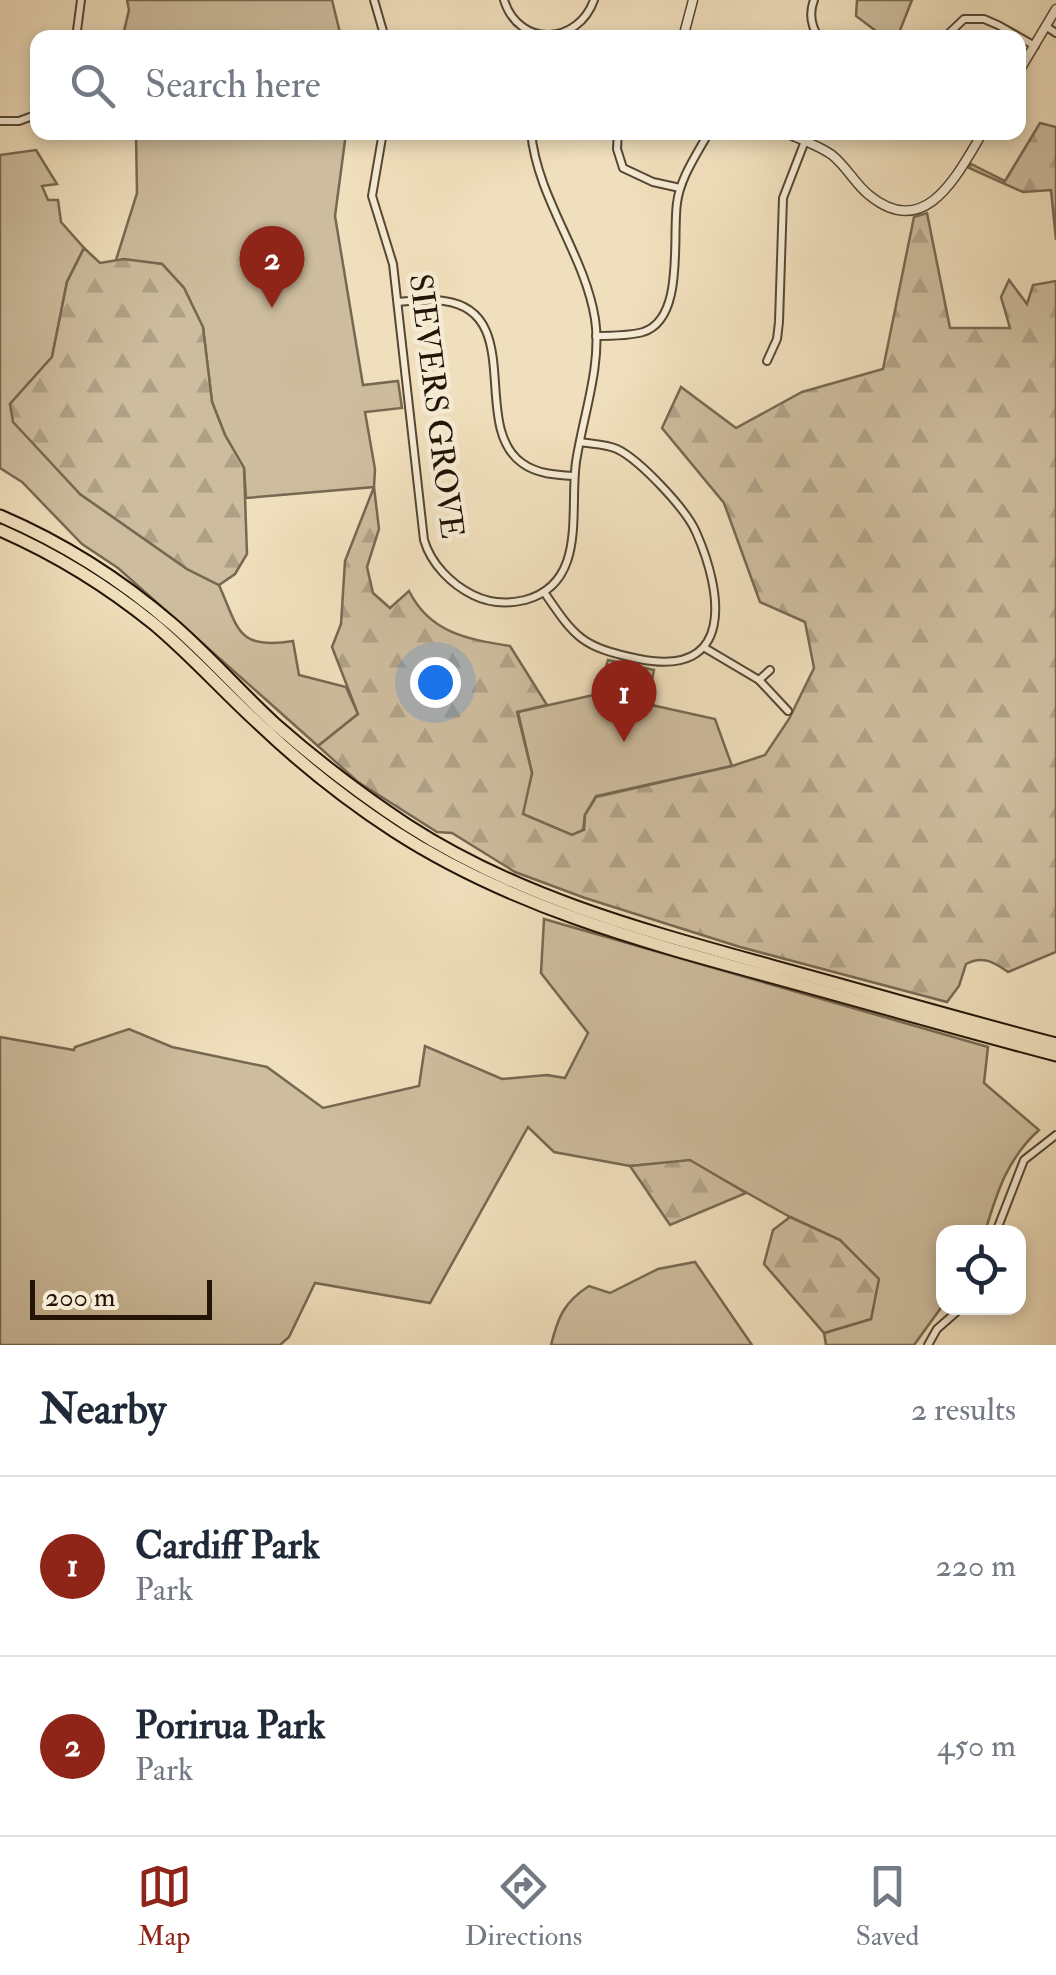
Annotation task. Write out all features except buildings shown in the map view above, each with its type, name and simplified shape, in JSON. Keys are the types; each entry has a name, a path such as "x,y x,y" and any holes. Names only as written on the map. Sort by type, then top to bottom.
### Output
{"highway":[{"path":"0,516 61,546 128,589 172,624 330,770 412,828 495,874 547,898 630,926 1056,1044"},
{"path":"0,530 73,568 123,600 327,783 398,834 485,882 562,916 637,940 1056,1055"}],"street":[{"path":"77,30 81,0"},
{"path":"374,0 383,30"},
{"path":"504,0 516,22 530,30"},
{"path":"572,30 585,18 594,0"},
{"path":"685,30 693,0"},
{"path":"814,0 810,10 814,30"},
{"path":"1026,61 1056,9"},
{"path":"952,30 964,19 984,19 1005,30"},
{"path":"1046,27 1056,33"},
{"path":"1026,41 1035,46"},
{"path":"0,121 30,117"},
{"name":"SIEVERS GROVE","path":"381,140 372,196 391,255 428,552 447,576 485,600 520,601 544,592"},
{"path":"532,140 591,302 596,336 574,476 571,550 563,571 544,592 578,639 595,648 672,663 694,656 712,638 717,609 700,542 689,520 628,456 609,447 580,442"},
{"path":"618,140 623,168 653,182 680,188"},
{"path":"596,336 642,332 665,315 671,296 680,188 705,140"},
{"path":"767,361 779,322 783,198 805,141 839,161 867,194 884,206 903,210 929,205 940,197 978,140"},
{"path":"398,302 448,301 476,316 490,341 502,427 509,448 534,469 574,476"},
{"path":"705,648 759,680 788,712"},
{"path":"759,680 770,670"},
{"path":"999,1225 1024,1160 1056,1135"},
{"path":"928,1345 937,1329 953,1315"}],"green space":[{"path":"127,0 332,0 339,30 124,30"},
{"path":"857,0 912,0 900,30 875,30 856,16"},
{"path":"1040,123 1056,127 1056,240 1051,190 1023,192 969,168 971,164 1005,181"},
{"path":"136,140 345,140 335,216 363,385 398,381 402,408 365,412 375,469 374,487 246,498 244,468 212,402 203,328 184,288 162,264 116,260 137,193"},
{"path":"36,150 57,184 42,186 48,200 58,200 61,222 84,248 67,282 52,357 10,404 80,494 187,569 219,585 242,633 261,642 293,641 299,675 346,687 358,714 318,746 118,568 82,544 22,482 0,468 0,155"},
{"path":"927,213 950,328 1010,328 1001,297 1009,280 1027,304 1033,285 1056,281 1056,952 1008,972 988,961 966,964 959,986 947,1002 740,947 515,872 452,833 437,832 358,782 318,746 358,714 332,647 341,624 345,561 374,487 379,529 367,567 373,593 390,608 409,591 428,616 451,632 510,646 547,705 517,712 532,773 523,814 572,835 584,830 585,815 596,797 765,755 789,719 814,668 805,622 760,602 724,503 662,428 681,387 736,428 802,392 883,369 914,217"},
{"path":"84,248 100,263 124,259 162,264 184,288 203,327 212,402 244,468 247,554 235,574 219,585 187,569 80,494 13,422 10,404 52,357 67,282"},
{"path":"608,660 654,670 647,704 715,719 732,766 596,796 585,815 583,830 572,835 522,814 532,773 518,712 598,694"},
{"path":"544,919 988,1047 984,1083 1039,1130 1011,1164 987,1225 936,1225 936,1315 914,1345 826,1345 824,1333 871,1319 878,1280 840,1240 690,1161 630,1166 554,1152 528,1127 430,1303 315,1283 289,1337 280,1345 0,1345 0,1037 74,1050 129,1029 172,1047 267,1067 323,1108 419,1086 425,1046 502,1079 547,1075 565,1078 588,1033 541,973"},
{"path":"690,1160 746,1193 670,1225 630,1166"},
{"path":"790,1217 840,1240 879,1279 871,1319 824,1333 764,1264 773,1230"},
{"path":"695,1262 752,1345 551,1345 563,1311 589,1286 610,1293 658,1269"}],"place":[{"name":"Porirua Park","path":"272,308"},
{"name":"Cardiff Park","path":"624,742"}]}
